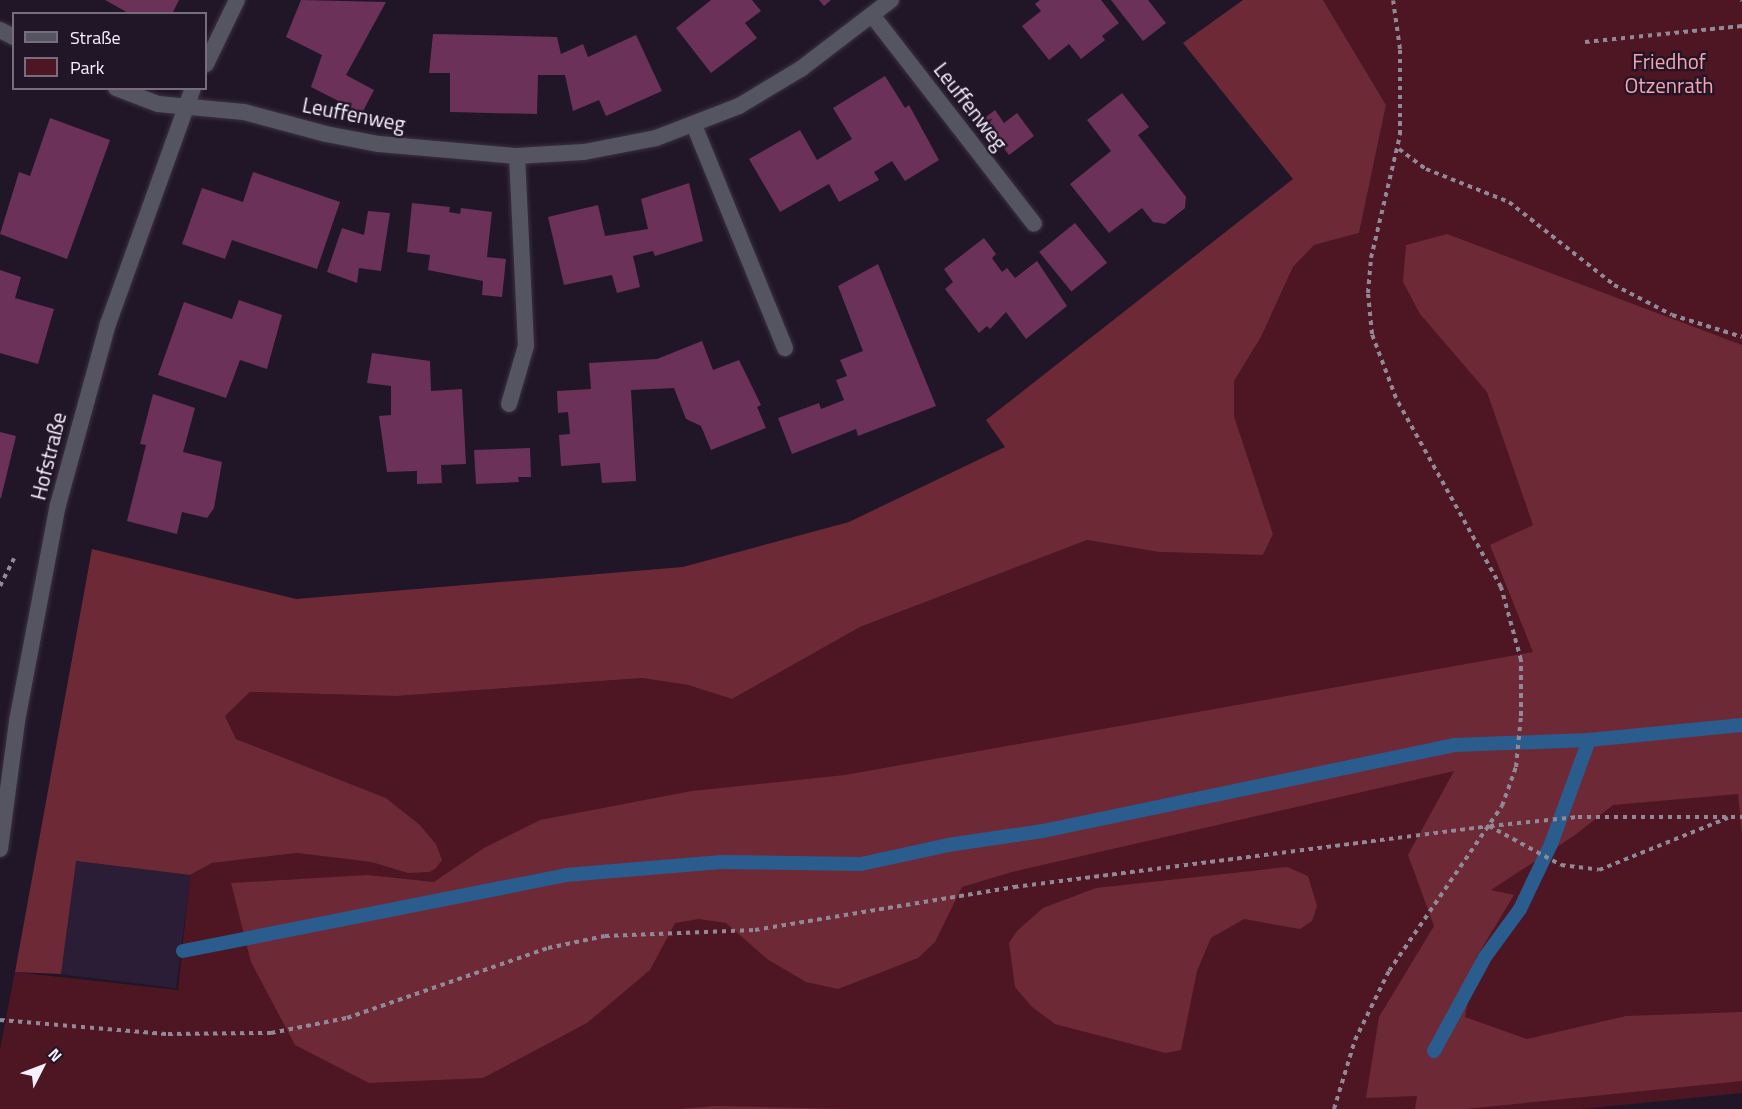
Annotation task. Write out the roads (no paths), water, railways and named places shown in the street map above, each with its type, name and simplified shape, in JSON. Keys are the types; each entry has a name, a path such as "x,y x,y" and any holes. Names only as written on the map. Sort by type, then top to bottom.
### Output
{"street":[{"path":"207,62 237,0"},
{"name":"Leuffenweg","path":"121,90 158,104 244,112 326,134 379,144 517,156 608,149 694,125 780,83 891,0"},
{"name":"Leuffenweg","path":"872,15 1034,224"},
{"name":"Hofstraße","path":"0,849 17,721 58,505 98,357 192,90"},
{"path":"694,125 785,348"},
{"path":"509,404 526,346 517,156"}],"waterway":[{"path":"183,951 566,875 721,862 861,864 948,845 1043,831 1454,745 1589,740 1742,725"},
{"path":"1434,1051 1485,957 1520,909 1551,844 1589,740"}],"park label":[{"name":"Friedhof Otzenrath","path":"1669,73"}]}
